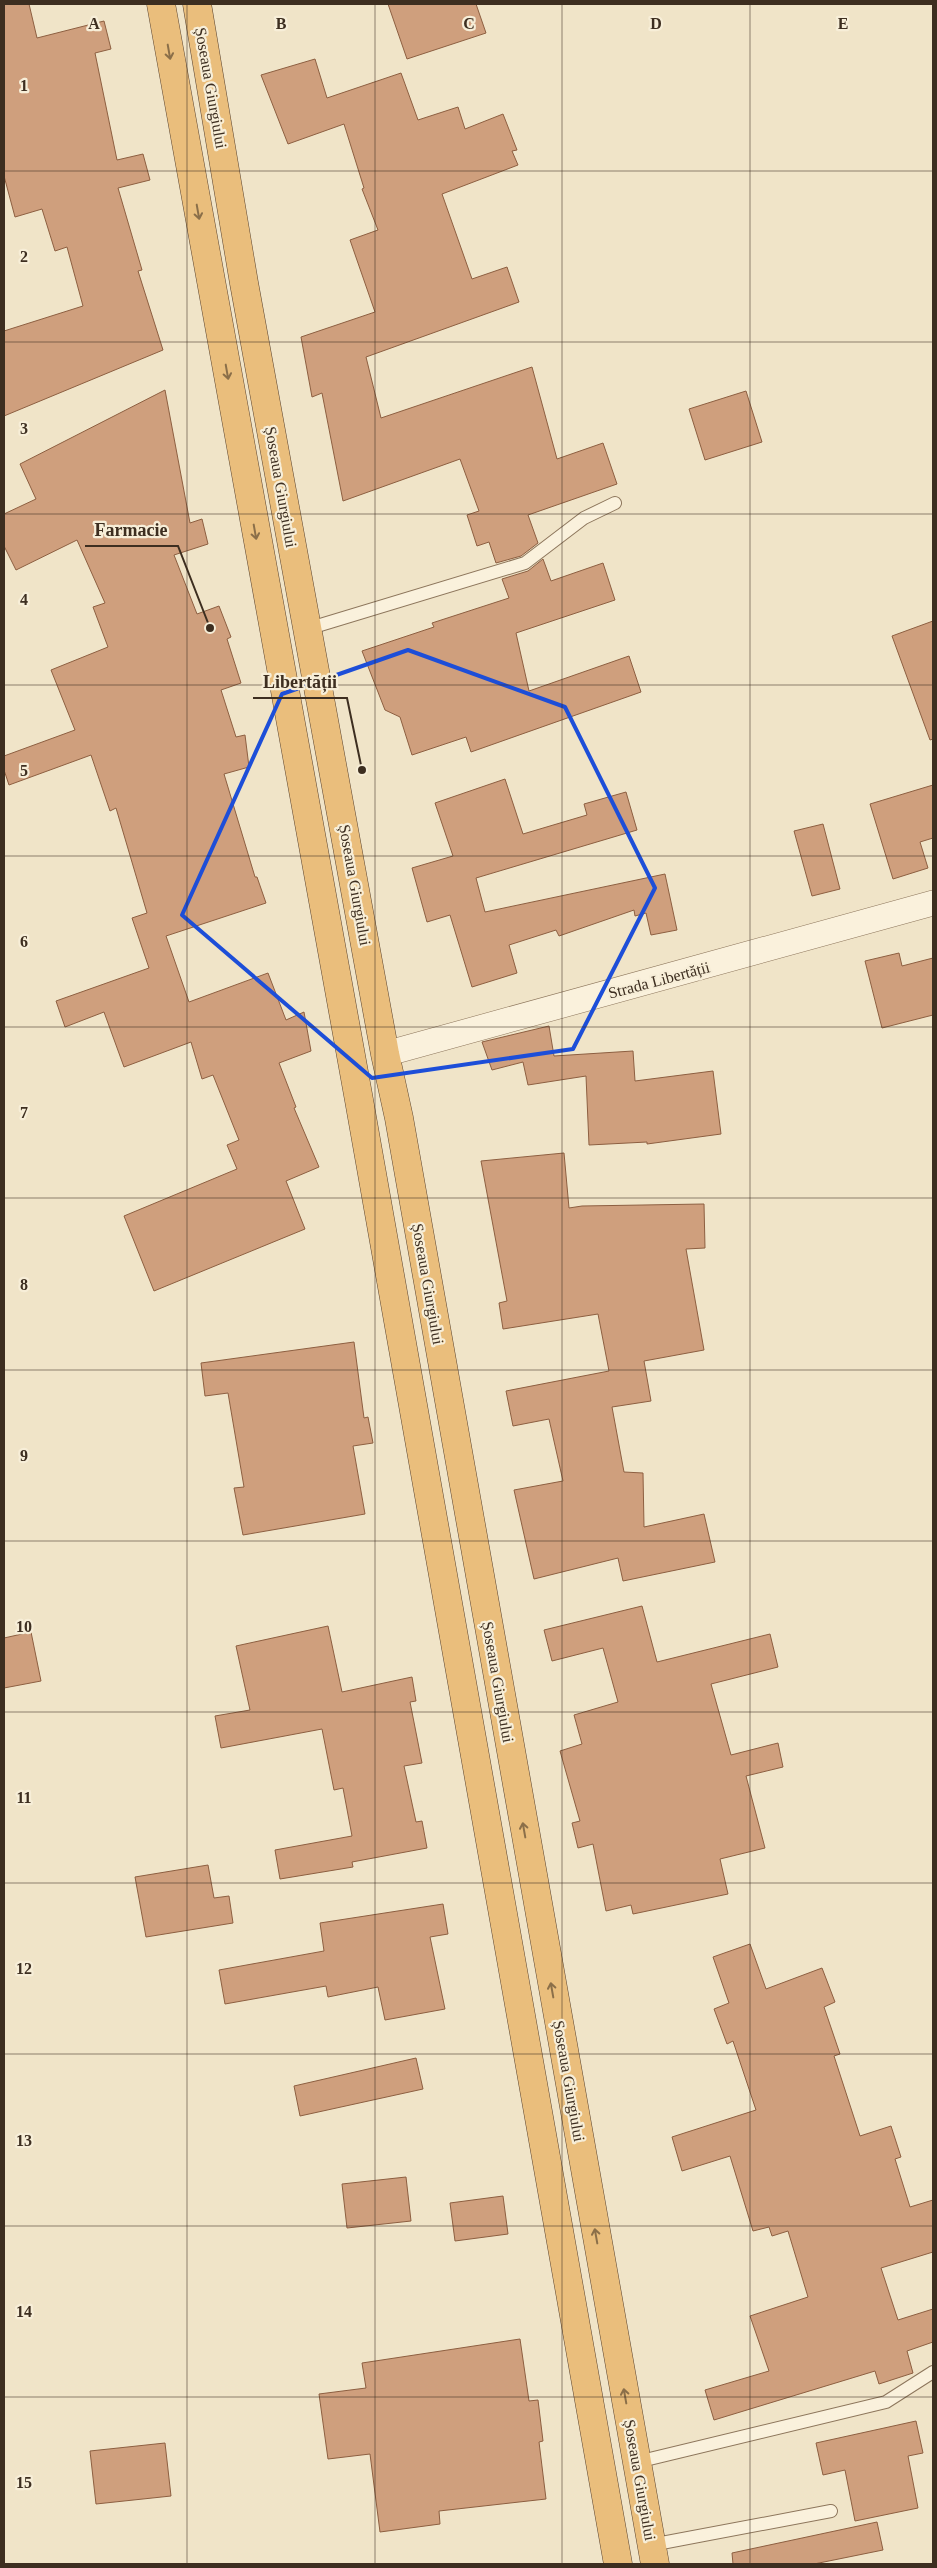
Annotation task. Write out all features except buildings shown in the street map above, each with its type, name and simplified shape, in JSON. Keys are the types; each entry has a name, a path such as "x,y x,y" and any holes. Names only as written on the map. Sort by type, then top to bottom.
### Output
{"highway":[{"name":"Șoseaua Giurgiului","path":"161,4 404,1355 618,2564"},
{"name":"Șoseaua Giurgiului","path":"197,4 244,283 385,1054 399,1118 653,2555"}],"street":[{"name":"Strada Libertății","path":"385,1054 933,903"}],"lane":[{"path":"307,629 525,563 584,518 615,503"},
{"path":"637,2462 886,2402 933,2372"},
{"path":"653,2555 831,2511"}],"highlighted area":[{"path":"408,650 565,707 655,888 573,1049 372,1078 182,915 282,694"}],"place":[{"name":"Farmacie","path":"210,628"},
{"name":"Libertății","path":"362,770"}]}
